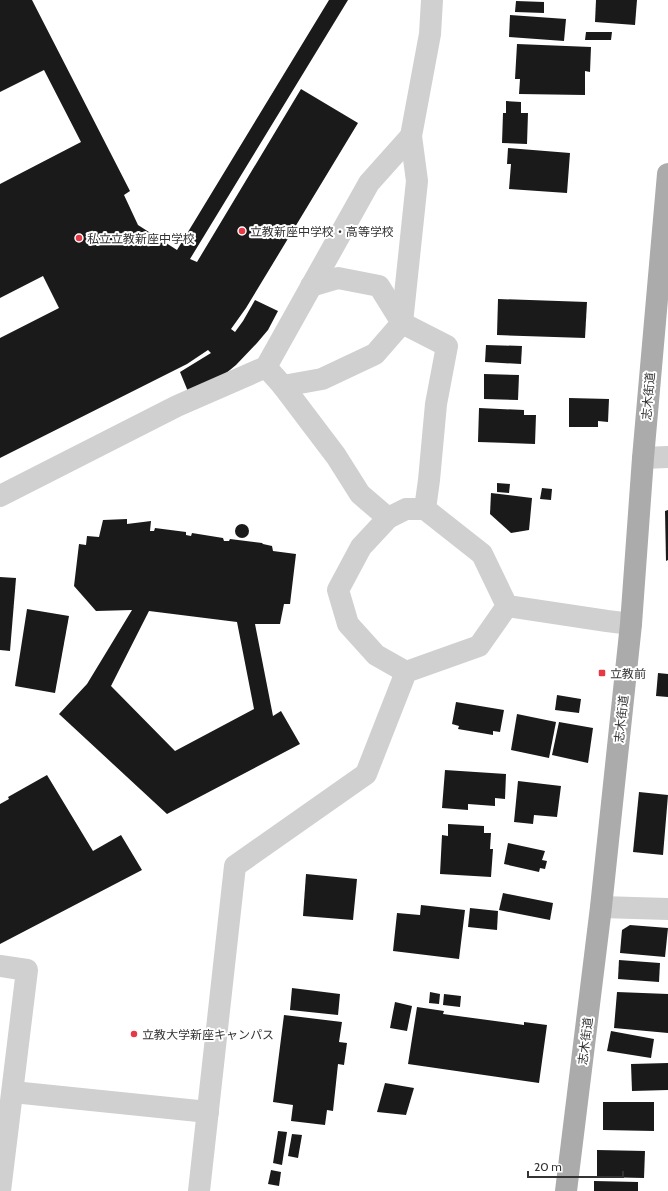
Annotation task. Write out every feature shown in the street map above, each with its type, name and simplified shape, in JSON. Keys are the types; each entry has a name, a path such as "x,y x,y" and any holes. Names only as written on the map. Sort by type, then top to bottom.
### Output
{"main road":[{"name":"志木街道","path":"566,1191 601,907 631,624 643,458 668,174"}],"street":[{"path":"283,386 322,379 375,354 402,323 417,181 411,136 430,34 432,0"},
{"path":"0,496 177,406 266,367 369,183 411,136"},
{"path":"311,286 338,278 379,286 402,323 447,346 436,404 425,509"},
{"path":"266,367 283,386 336,456 360,494 388,518"},
{"path":"643,458 668,457"},
{"path":"406,672 376,655 348,624 338,590 361,547 388,518 406,509 425,509 482,554 507,606"},
{"path":"507,606 631,624"},
{"path":"199,1191 235,866 366,774 406,672 479,646 507,606"},
{"path":"601,907 668,910"},
{"path":"0,966 27,970 0,1191"},
{"path":"13,1092 208,1112"}],"building":[{"name":"私立立教新座中学校","path":"0,0 32,0 130,191 124,195 138,225 177,250 329,0 348,0 190,259 197,262 301,89 358,123 246,308 231,329 235,332 255,300 278,311 268,330 236,365 225,374 189,394 180,372 211,353 208,350 187,364 0,458 0,338 59,308 43,276 0,298 0,184 81,142 44,70 0,92"},
{"path":"596,0 637,0 635,25 595,22"},
{"path":"516,1 544,2 544,13 515,12"},
{"path":"510,15 566,19 564,41 509,37"},
{"path":"586,32 612,32 611,40 585,40"},
{"path":"517,44 591,47 590,72 585,71 585,95 519,94 520,79 515,79"},
{"path":"506,101 521,102 521,113 528,113 527,144 502,143 503,113 506,113"},
{"path":"508,148 570,153 567,193 509,189 511,164 507,164"},
{"path":"498,299 587,302 585,338 497,335"},
{"path":"486,345 522,346 521,364 485,362"},
{"path":"484,374 519,375 518,400 484,399"},
{"path":"569,398 609,399 608,422 598,421 598,427 569,427"},
{"path":"479,408 524,410 524,415 536,415 535,444 478,442"},
{"path":"497,483 510,484 509,493 497,492"},
{"path":"542,488 552,489 551,500 540,499"},
{"path":"491,493 532,498 529,530 511,533 490,514"},
{"path":"668,510 668,560 666,561 665,511"},
{"path":"127,519 127,524 151,521 150,531 154,531 155,528 186,532 186,535 191,536 192,533 223,538 224,541 229,541 230,539 262,543 272,546 273,551 296,554 290,604 284,604 280,624 255,624 273,716 281,711 300,744 167,814 59,714 87,684 132,610 96,611 74,586 79,544 86,545 87,536 99,537 103,520","holes":["149,611 237,622 254,709 175,751 111,686"]},
{"path":"242,524 247,526 249,531 247,536 242,538 237,536 235,531 237,526"},
{"path":"0,577 16,578 10,651 0,650"},
{"path":"27,609 69,616 55,693 15,686"},
{"path":"658,673 668,674 668,697 656,696"},
{"path":"557,695 581,699 579,713 555,710"},
{"path":"456,702 504,710 500,732 493,731 493,735 458,729 459,726 452,724"},
{"path":"517,714 556,722 549,758 511,750"},
{"path":"559,722 593,728 588,763 552,755"},
{"path":"445,770 506,774 505,799 495,798 495,806 468,804 468,810 442,808"},
{"path":"47,775 93,851 121,835 142,870 0,944 0,804 9,799 8,797"},
{"path":"518,781 561,786 557,817 534,815 533,824 514,822"},
{"path":"639,792 668,795 663,855 633,852"},
{"path":"448,824 484,826 484,833 491,833 490,849 493,849 491,877 440,874 442,835 448,836"},
{"path":"508,843 545,851 542,860 547,861 545,869 540,868 539,872 504,864"},
{"path":"306,874 357,879 353,920 303,916"},
{"path":"503,893 553,903 550,920 499,910"},
{"path":"421,905 465,910 459,959 393,951 397,913 420,915"},
{"path":"470,908 498,911 497,930 468,927"},
{"path":"630,925 668,928 665,957 620,953 622,930"},
{"path":"619,960 660,963 659,982 618,979"},
{"path":"292,988 340,994 338,1015 290,1010"},
{"path":"430,992 440,994 439,1004 429,1003"},
{"path":"617,992 668,994 668,1033 614,1028"},
{"path":"444,994 461,996 460,1007 443,1005"},
{"path":"395,1002 412,1006 407,1031 390,1028"},
{"path":"417,1007 444,1011 443,1014 524,1025 524,1022 547,1025 539,1083 408,1064"},
{"path":"284,1015 342,1022 339,1042 347,1043 344,1065 338,1064 333,1111 327,1110 325,1125 291,1121 293,1105 273,1102"},
{"path":"611,1031 654,1039 651,1058 607,1051"},
{"path":"668,1063 668,1090 632,1091 631,1064"},
{"path":"385,1083 414,1088 406,1115 377,1112"},
{"path":"603,1102 654,1102 654,1131 603,1130"},
{"path":"278,1131 287,1132 282,1165 273,1163"},
{"path":"292,1134 302,1135 298,1158 288,1156"},
{"path":"597,1150 645,1151 644,1178 597,1177"},
{"path":"271,1170 281,1172 279,1186 268,1184"},
{"path":"594,1181 638,1182 638,1191 594,1191"}],"place":[{"name":"立教新座中学校・高等学校","path":"242,231"},
{"name":"私立立教新座中学校","path":"79,238"},
{"name":"立教前","path":"602,673"},
{"name":"立教大学新座キャンパス","path":"134,1034"}]}
